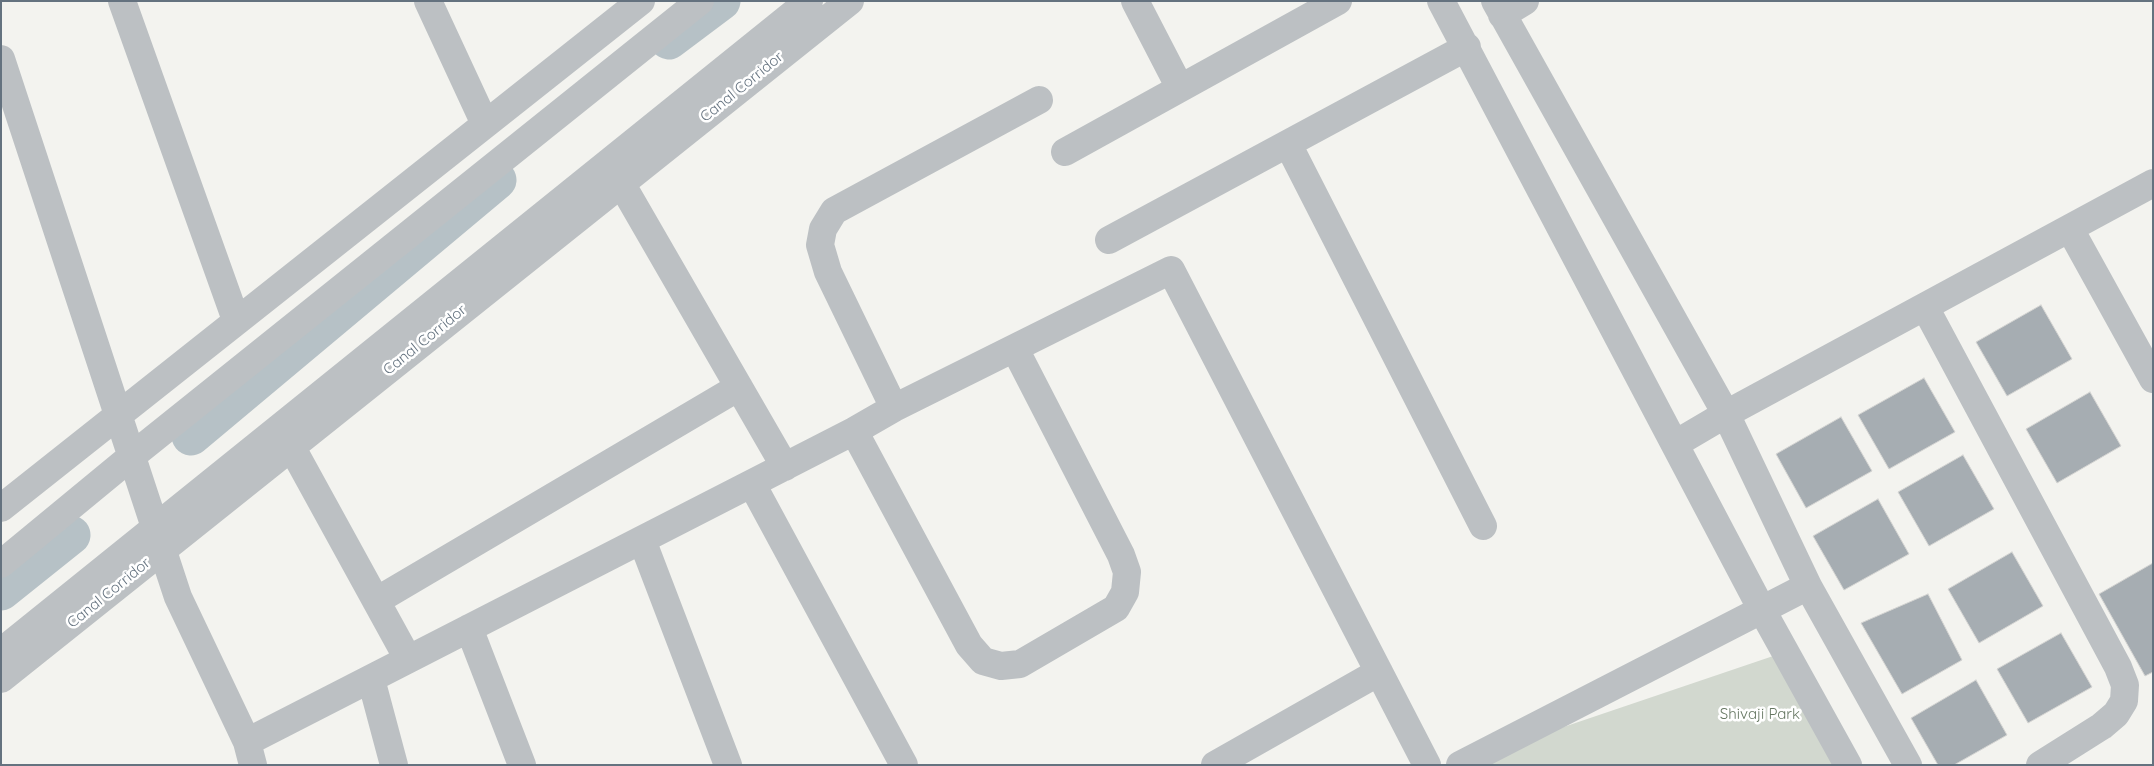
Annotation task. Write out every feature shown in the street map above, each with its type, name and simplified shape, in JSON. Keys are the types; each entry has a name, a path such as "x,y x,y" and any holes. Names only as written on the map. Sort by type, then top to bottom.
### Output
{"street":[{"path":"122,1 236,320"},
{"path":"428,1 485,124"},
{"path":"1,508 641,1"},
{"path":"1,564 132,456 700,1"},
{"path":"1,652 159,538 809,1"},
{"name":"Canal Corridor","path":"1,680 159,538 291,446 850,1"},
{"path":"1135,1 1180,88"},
{"path":"1065,152 1338,1"},
{"path":"1441,1 1467,47 1762,610 1848,765"},
{"path":"1525,1 1498,8 1726,414 1808,586 1908,765"},
{"path":"1109,240 1467,47"},
{"path":"1,59 6,93 118,414 178,597 250,753 371,678 785,467 894,408 1171,270 1427,765"},
{"path":"894,408 828,272 820,245 823,229 834,211 1039,100"},
{"path":"1288,144 1483,526"},
{"path":"621,183 785,467"},
{"path":"1675,444 1726,414 2153,183"},
{"path":"2070,229 2153,379"},
{"path":"1925,307 2118,667 2125,685 2124,701 2116,714 2102,726 2040,765"},
{"path":"854,431 969,646 983,661 1001,666 1020,664 1116,608 1125,592 1126,572 1121,556 1015,349"},
{"path":"376,601 739,387"},
{"path":"291,446 408,660"},
{"path":"752,484 904,765"},
{"path":"642,540 728,765"},
{"path":"1460,765 1808,586"},
{"path":"469,628 522,765"},
{"path":"1215,765 1379,672"},
{"path":"371,678 394,765"}],"green space":[{"name":"Shivaji Park","path":"1785,652 1848,765 1480,765 1475,757"}],"building":[{"path":"2041,305 2072,359 2007,396 1976,342"},
{"path":"1924,378 1955,432 1889,469 1858,415"},
{"path":"2090,392 2121,446 2057,483 2026,429"},
{"path":"1841,417 1872,471 1806,508 1776,454"},
{"path":"1963,455 1994,509 1929,546 1898,492"},
{"path":"1878,499 1909,554 1844,590 1813,536"},
{"path":"2012,552 2043,606 1979,643 1948,589"},
{"path":"2153,563 2153,672 2145,676 2099,594"},
{"path":"1928,594 1962,660 1902,694 1861,623"},
{"path":"2061,633 2092,687 2028,723 1997,669"},
{"path":"1976,680 2007,735 1954,765 1938,765 1911,718"}],"waterway":[{"path":"669,40 721,1"},
{"path":"191,436 497,180"},
{"path":"1,591 71,535"}]}
